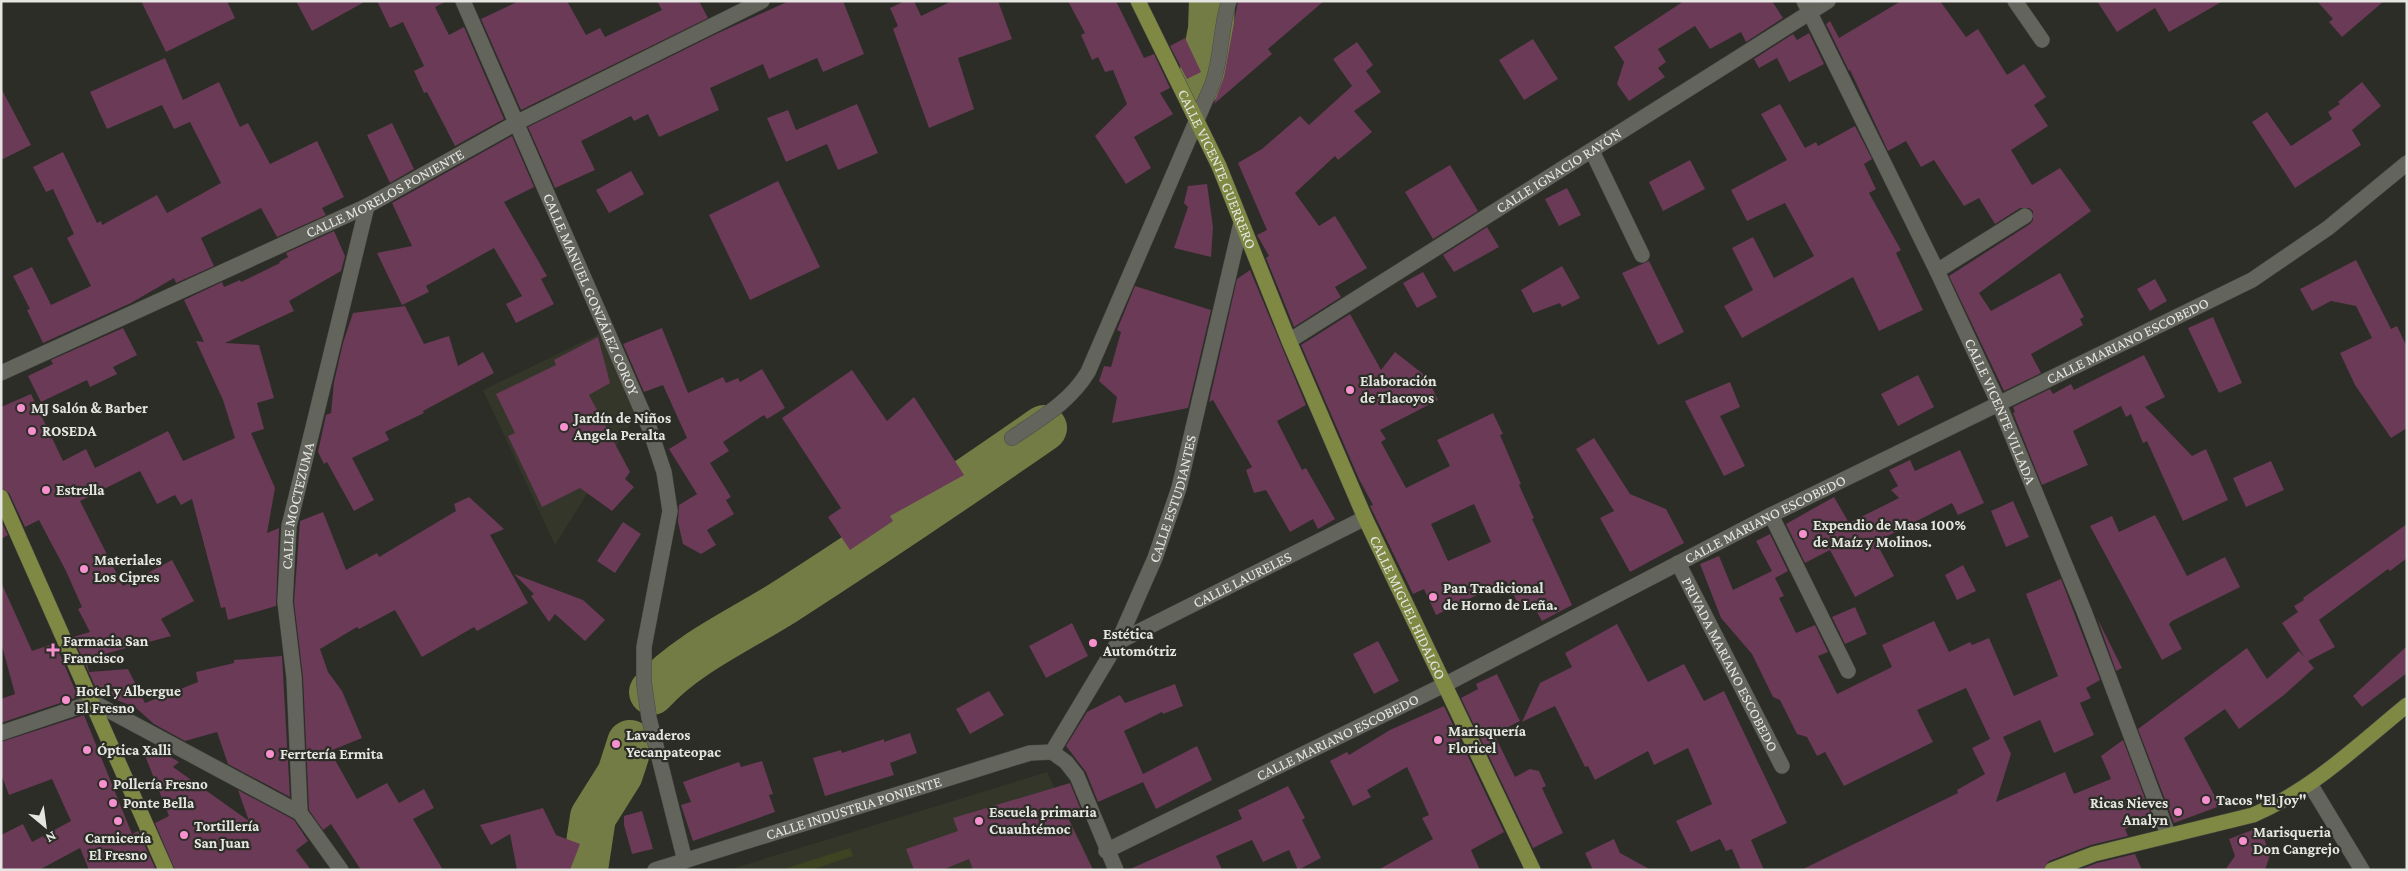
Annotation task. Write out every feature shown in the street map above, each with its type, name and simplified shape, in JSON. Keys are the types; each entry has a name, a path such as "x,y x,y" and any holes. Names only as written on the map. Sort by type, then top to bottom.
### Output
{"main road":[{"name":"CALLE VICENTE GUERRERO","path":"1138,1 1219,166 1289,341"},
{"name":"CALLE MIGUEL HIDALGO","path":"1289,341 1365,518 1446,684 1533,870"},
{"path":"1,497 166,870"},
{"path":"2052,870 2094,854 2168,834 2253,816 2275,806 2310,784 2407,705"}],"street":[{"name":"CALLE MANUEL GONZÁLEZ COROY","path":"464,1 649,427 664,472 670,511 644,647 644,683 649,718 685,861"},
{"name":"CALLE MORELOS PONIENTE","path":"1,373 367,206 516,122 762,1"},
{"path":"1012,438 1061,404 1077,390 1088,372 1218,69 1225,11 1229,1"},
{"name":"CALLE IGNACIO RAYÓN","path":"1289,341 1592,151 1807,7 1828,1"},
{"path":"2015,1 2042,40"},
{"name":"CALLE VICENTE VILLADA","path":"1807,7 1937,271 1999,404 2084,611 2168,834"},
{"path":"1592,151 1642,255"},
{"name":"CALLE MARIANO ESCOBEDO","path":"1106,851 1446,684 1771,515 2252,280 2328,228 2407,163"},
{"name":"CALLE MOCTEZUMA","path":"300,813 294,677 285,602 289,526 367,206"},
{"path":"1937,271 2025,216"},
{"name":"CALLE ESTUDIANTES","path":"1052,752 1118,642 1155,558 1179,488 1241,223"},
{"path":"1771,515 1848,671"},
{"name":"CALLE LAURELES","path":"1118,642 1365,518"},
{"name":"PRIVADA MARIANO ESCOBEDO","path":"1678,563 1782,766"},
{"path":"1,733 93,702 300,813 340,870"},
{"path":"1052,752 1066,762 1077,776 1106,851 1116,870"},
{"name":"CALLE INDUSTRIA PONIENTE","path":"656,870 1030,753 1052,752"},
{"path":"2310,784 2362,870"}],"shaded area":[{"name":"Jardín de Niños Angela Peralta","path":"603,332 638,412 555,545 483,390"},
{"name":"Escuela primaria Cuauhtémoc","path":"1047,772 1094,870 728,870"}],"green space":[{"path":"850,848 853,856 811,870 781,870"}],"building":[{"path":"141,1 227,1 235,18 166,52"},
{"path":"296,1 366,1 312,31"},
{"path":"377,1 447,1 435,7 449,35 464,27 504,119 455,146 427,92 424,93 414,71 424,66 403,22 390,28"},
{"path":"519,1 567,1 586,35 600,28 605,37 662,10 657,1 699,1 708,18 521,110 481,19"},
{"path":"789,1 843,1 864,54 823,72 817,58 769,79 763,64 710,88 719,110 659,137 648,114 634,121 631,116 581,141 595,170 555,188 528,127 716,34"},
{"path":"905,1 914,1 921,16 952,1 998,1 1012,39 958,58 974,109 929,128 893,29 898,26 890,8"},
{"path":"1068,1 1116,1 1144,58 1154,54 1170,88 1160,93 1173,114 1134,137 1151,168 1126,184 1095,136 1127,104 1113,70 1105,72 1098,57 1092,60 1081,35 1085,33"},
{"path":"1238,1 1324,1 1268,49 1272,54 1214,104 1224,77"},
{"path":"1684,1 1772,1 1783,18 1746,42 1741,32 1710,49 1695,26 1658,49 1666,62 1658,68 1665,77 1629,101 1617,84 1624,62 1614,47"},
{"path":"1901,1 1940,1 1966,37 1978,29 2007,75 2024,64 2046,97 2034,105 2048,126 2011,150 2032,185 2060,168 2091,211 1979,293 1991,311 2060,273 2084,317 2080,319 2083,325 2031,354 2041,373 2004,391 1949,276 2030,224 2033,220 2033,211 2029,208 2020,208 1995,224 1979,198 1964,206 1934,160 1921,167 1906,141 1888,151 1826,24 1830,21 1839,38"},
{"path":"2097,1 2223,1 2169,32 2155,8 2117,32"},
{"path":"2317,1 2384,1 2342,37 2329,22 2333,19"},
{"path":"1809,33 1824,64 1789,82 1777,58 1759,68 1754,59 1793,34 1797,40"},
{"path":"1185,38 1201,72 1187,79 1170,46"},
{"path":"1533,39 1558,79 1524,100 1499,60"},
{"path":"1357,42 1373,65 1366,71 1381,92 1354,111 1372,132 1338,160 1335,156 1295,193 1319,226 1335,216 1367,268 1335,287 1341,297 1294,327 1266,258 1269,256 1257,235 1267,230 1238,163 1262,149 1300,116 1309,125 1352,86 1333,59"},
{"path":"165,58 183,100 219,82 240,127 248,123 270,164 317,141 344,197 322,208 326,215 277,237 261,208 201,238 214,266 176,283 174,278 131,303 43,343 27,310 30,309 13,276 32,267 51,305 91,286 67,238 74,234 53,189 46,192 33,167 63,152 97,223 101,221 102,225 157,195 167,213 221,183 190,122 174,129 162,105 107,129 90,92"},
{"path":"2362,82 2381,106 2352,130 2361,145 2295,188 2252,122 2267,112 2291,146 2332,119 2328,112 2340,104 2338,102"},
{"path":"1,88 31,145 1,160"},
{"path":"857,104 878,153 838,170 827,144 786,162 767,118 788,110 796,130"},
{"path":"1780,104 1805,148 1816,142 1818,146 1855,126 1872,159 1864,164 1876,189 1869,193 1901,250 1896,253 1923,310 1879,331 1853,277 1742,338 1724,306 1753,290 1732,248 1753,237 1774,278 1814,256 1785,203 1747,221 1731,190 1787,160 1761,114"},
{"path":"392,123 414,169 390,183 367,135"},
{"path":"512,136 534,187 504,202 547,276 541,279 554,304 516,323 506,304 522,296 494,248 426,286 429,292 402,305 377,253 412,246 392,203"},
{"path":"1690,160 1705,189 1663,211 1649,182"},
{"path":"1450,165 1478,211 1433,239 1405,192"},
{"path":"631,171 644,194 609,213 596,190"},
{"path":"778,181 820,267 750,300 709,215"},
{"path":"1207,184 1213,227 1211,257 1174,248 1188,207 1184,203 1188,186"},
{"path":"1567,188 1581,215 1559,226 1545,199"},
{"path":"1487,227 1499,247 1454,272 1443,255"},
{"path":"334,231 345,256 341,271 289,301 294,311 225,343 259,345 274,398 257,403 264,429 251,433 275,488 267,533 279,528 276,606 228,620 225,607 221,608 192,499 181,505 175,495 157,504 140,471 80,501 123,586 172,560 194,601 161,619 171,636 86,659 89,672 128,669 145,703 198,682 196,672 234,663 234,660 282,656 290,797 228,764 217,732 185,741 154,724 135,707 98,693 73,637 90,632 78,609 82,607 66,571 39,520 25,527 9,493 1,488 1,407 31,394 63,461 86,449 95,468 168,431 183,461 235,438 223,400 196,341 204,342 184,300 222,282 224,287 240,280 241,282 280,263 288,257 286,253"},
{"path":"2356,260 2391,329 2397,326 2407,347 2407,428 2391,438 2355,385 2340,353 2372,338 2356,306 2331,301 2312,311 2300,289"},
{"path":"1649,261 1684,332 1658,345 1622,273"},
{"path":"1562,266 1580,298 1562,307 1560,303 1533,313 1521,290"},
{"path":"1250,270 1306,405 1277,421 1302,470 1306,468 1335,519 1318,529 1313,519 1290,532 1266,490 1254,493 1246,470 1252,467 1213,400 1209,402 1237,279"},
{"path":"1423,272 1437,297 1417,308 1403,283"},
{"path":"2155,279 2167,301 2150,311 2137,289"},
{"path":"1135,286 1211,310 1188,408 1112,423 1117,397 1099,381 1104,366 1111,367 1121,332 1117,330"},
{"path":"405,306 424,344 449,336 458,366 483,352 494,373 423,411 424,413 385,432 389,440 352,458 374,500 354,511 327,462 324,464 318,452 326,415 331,413 334,382 343,343 353,313"},
{"path":"1350,314 1381,370 1395,352 1427,377 1438,400 1380,430 1386,439 1381,442 1406,488 1450,466 1437,440 1493,413 1503,434 1500,435 1521,484 1519,485 1534,518 1532,519 1572,605 1542,621 1532,603 1521,609 1506,581 1436,615 1424,589 1413,594 1370,506 1373,505 1359,479 1301,345","holes":["1474,504 1491,542 1448,561 1431,524"]},
{"path":"2213,317 2242,383 2219,393 2188,328"},
{"path":"123,328 137,355 113,367 117,374 90,387 87,380 41,402 28,376 53,364 51,360"},
{"path":"662,328 688,393 723,377 726,383 738,378 740,382 762,369 785,408 767,419 764,415 723,442 729,451 710,463 731,497 726,500 734,514 707,530 716,545 701,554 683,544 678,522 679,505 697,494 669,449 687,438 663,385 644,392 623,344"},
{"name":"Jardín de Niños Angela Peralta","path":"598,337 610,383 589,395 630,472 625,479 634,487 612,511 580,488 542,507 508,436 515,433 496,394 556,365 554,360"},
{"path":"2144,355 2165,397 2145,407 2192,456 2206,449 2228,500 2183,521 2147,441 2143,443 2131,414 2126,417 2121,406 2073,431 2088,465 2042,485 2013,413 2015,412 2013,407 2050,389 2053,394 2071,384 2074,390"},
{"path":"852,370 887,421 914,397 964,475 890,516 893,521 850,550 828,517 841,508 782,418"},
{"path":"1918,375 1934,407 1898,426 1881,394"},
{"path":"1730,382 1740,407 1720,416 1745,466 1724,476 1685,401"},
{"path":"1594,438 1630,494 1666,509 1684,543 1630,572 1600,518 1614,511 1576,449"},
{"path":"1960,450 1984,503 1958,515 1952,503 1876,542 1894,576 1855,597 1830,550 1805,563 1786,524 1834,497 1849,523 1899,498 1891,490 1898,486 1889,470 1910,460 1915,471"},
{"path":"2271,461 2284,490 2246,507 2233,478"},
{"path":"469,497 504,529 490,535 528,603 477,631 474,627 422,657 395,610 359,629 357,627 320,649 328,672 342,691 362,738 330,751 357,799 387,783 399,803 424,789 434,808 413,819 443,870 361,870 331,824 323,830 309,810 303,677 294,602 300,521 323,512 346,570 377,553 379,557 456,511 454,504"},
{"path":"2013,501 2029,537 2006,547 1991,511"},
{"path":"2155,515 2187,576 2225,557 2240,587 2172,621 2169,624 2182,649 2162,660 2090,526 2112,516 2119,532"},
{"path":"1,521 8,535 1,539"},
{"path":"623,522 641,534 615,573 597,561"},
{"path":"2407,524 2407,558 2390,571 2388,569 2319,620 2335,647 2308,661 2314,668 2284,695 2239,729 2225,709 2184,738 2220,806 2174,823 2138,729 2247,648 2267,679 2299,651 2305,658 2282,623 2298,612 2294,606"},
{"path":"1770,534 1788,571 1775,578 1784,596 1779,598 1796,633 1815,625 1828,652 1818,656 1837,694 1892,667 1882,645 1934,621 1949,652 1970,642 1972,645 1989,638 2014,696 2058,676 2026,594 2061,579 2100,680 2086,688 2091,698 2080,703 2094,735 2054,753 2040,720 2003,737 2011,754 1996,802 2065,772 2074,794 2111,779 2101,756 2123,740 2152,817 2125,829 2128,836 2091,845 2049,861 2043,870 1801,870 1958,793 1957,790 1985,774 1972,748 1990,739 1966,688 1917,710 1933,742 1844,786 1825,752 1817,756 1807,737 1797,734 1780,700 1773,697 1752,654 1721,618 1700,564 1719,556 1733,590 1772,571 1756,541"},
{"path":"1963,565 1976,591 1957,600 1945,575"},
{"path":"514,574 583,600 605,620 585,641 555,614 549,622 531,596 534,594"},
{"path":"1,582 32,651 55,643 78,697 1,723 1,699 15,694 1,642"},
{"path":"1855,607 1867,634 1845,644 1832,617"},
{"path":"2097,618 2122,668 2116,671"},
{"path":"1072,623 1088,656 1046,678 1029,646"},
{"path":"1617,624 1648,682 1684,664 1704,701 1724,691 1787,823 1751,840 1764,870 1741,870 1732,849 1726,851 1720,839 1691,852 1676,821 1712,804 1688,748 1654,765 1648,751 1595,780 1588,766 1585,767 1555,706 1522,722 1540,683 1572,667 1565,653"},
{"path":"1378,641 1399,681 1374,694 1353,654"},
{"path":"2407,646 2407,673 2362,707 2353,696"},
{"path":"1497,674 1520,721 1494,734 1515,777 1530,769 1539,771 1546,786 1542,788 1563,833 1533,848 1461,698 1478,689 1476,684"},
{"path":"1175,684 1183,706 1163,714 1162,712 1124,731 1143,774 1197,746 1212,780 1156,809 1143,782 1098,802 1086,772 1066,746 1087,712 1120,695 1125,703"},
{"path":"989,691 1004,715 970,734 956,709"},
{"path":"1444,706 1504,832 1471,850 1480,870 1378,870 1433,839 1422,818 1429,815 1407,767 1367,790 1371,797 1353,806 1330,761 1347,752 1349,755 1390,730"},
{"path":"84,715 132,834 138,831 156,870 89,870 80,848 39,870 1,870 1,835 23,824 32,842 71,821 52,779 9,795 1,774 1,742"},
{"path":"910,733 917,753 890,763 894,775 825,796 813,758 841,750 842,753 884,739 884,742"},
{"path":"140,743 153,753 158,749 179,762 173,767 249,821 238,790 294,820 308,841 296,850 311,870 175,870 155,823 169,816"},
{"path":"762,761 773,794 769,795 775,812 693,841 681,805 691,802 683,782 739,762 741,767"},
{"path":"1070,783 1081,810 1067,816 1093,870 973,870 969,859 942,870 914,870 906,849 958,831 953,818"},
{"path":"1288,786 1305,818 1302,820 1321,858 1298,870 1289,850 1263,862 1252,840 1216,856 1222,870 1128,870 1242,819 1238,810"},
{"path":"543,808 556,835 580,844 570,870 517,870 510,834 491,845 480,825"},
{"path":"642,811 653,849 632,854 624,825 624,816"},
{"path":"2260,827 2270,855 2265,870 2225,870 2235,856 2229,839"},
{"path":"1614,839 1620,853 1651,870 1593,870 1585,853"},
{"path":"2135,854 2142,870 2079,870 2097,863"}],"waterway":[{"path":"1201,82 1211,29 1212,1"},
{"path":"652,692 666,678 698,654 819,580 1044,428"},
{"path":"586,863 593,817 620,774 630,743"}],"place":[{"name":"Elaboración de Tlacoyos","path":"1350,390"},
{"name":"MJ Salón & Barber","path":"21,408"},
{"name":"Jardín de Niños Angela Peralta","path":"564,427"},
{"name":"ROSEDA","path":"32,431"},
{"name":"Estrella","path":"46,490"},
{"name":"Expendio de Masa 100% de Maíz y Molinos.","path":"1803,534"},
{"name":"Materiales Los Cipres","path":"84,569"},
{"name":"Pan Tradicional de Horno de Leña.","path":"1433,597"},
{"name":"Estética Automótriz","path":"1093,643"},
{"name":"Farmacia San Francisco","path":"53,650"},
{"name":"Hotel y Albergue El Fresno","path":"66,700"},
{"name":"Marisquería Floricel","path":"1438,740"},
{"name":"Lavaderos Yecanpateopac","path":"616,744"},
{"name":"Óptica Xalli","path":"87,750"},
{"name":"Ferrtería Ermita","path":"270,754"},
{"name":"Pollería Fresno","path":"103,784"},
{"name":"Tacos \"El Joy\"","path":"2206,800"},
{"name":"Ponte Bella","path":"113,803"},
{"name":"Ricas Nieves Analyn","path":"2178,812"},
{"name":"Carnicería El Fresno","path":"118,821"},
{"name":"Escuela primaria Cuauhtémoc","path":"979,821"},
{"name":"Tortillería San Juan","path":"184,835"},
{"name":"Marisqueria Don Cangrejo","path":"2243,841"}]}
